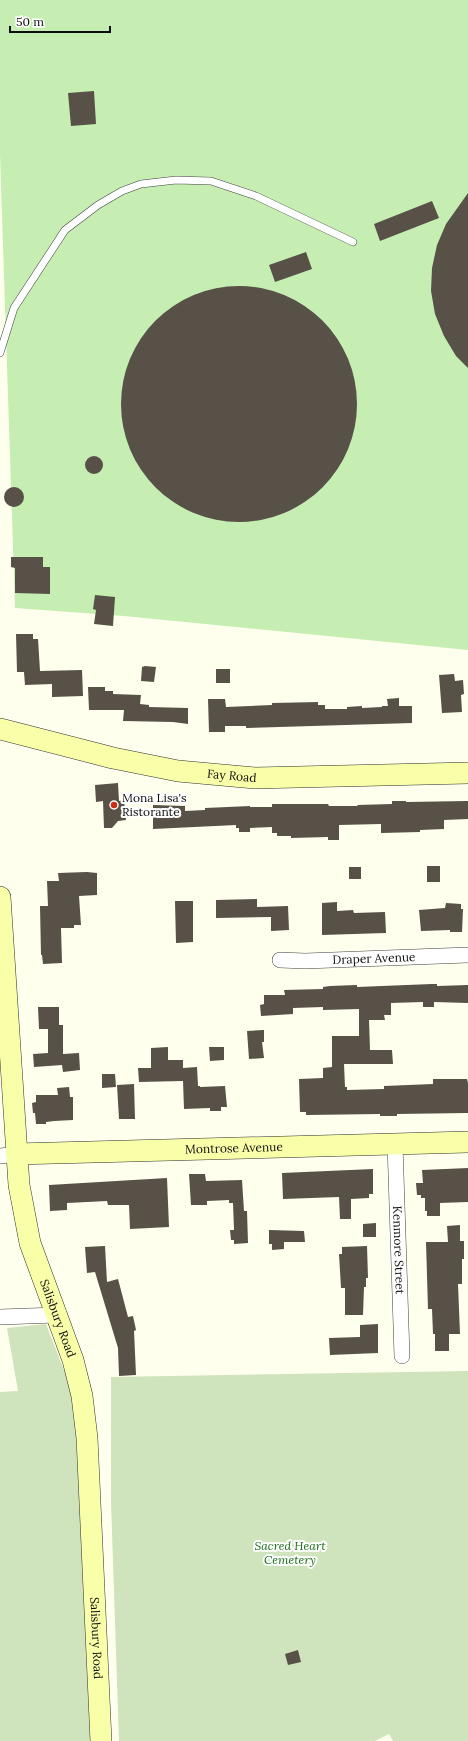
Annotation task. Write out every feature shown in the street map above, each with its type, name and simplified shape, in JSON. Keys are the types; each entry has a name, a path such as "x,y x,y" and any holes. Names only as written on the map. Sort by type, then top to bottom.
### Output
{"street":[{"name":"Fay Road","path":"0,729 113,758 178,770 248,778 468,773"},
{"name":"Salisbury Road","path":"0,897 8,1155 19,1185 30,1243 73,1360 82,1396 87,1438 101,1741"},
{"name":"Draper Avenue","path":"280,960 305,961 468,955"},
{"name":"Montrose Avenue","path":"8,1155 468,1142"},
{"name":"Kenmore Street","path":"395,1144 402,1356"},
{"path":"0,1317 57,1315"}],"lane":[{"path":"0,353 14,308 64,230 122,191 141,184 176,180 210,181 256,196 353,242"}],"green space":[{"path":"0,0 468,0 468,650 124,616 15,608 0,154"},
{"path":"46,1324 74,1396 93,1741 0,1741 0,1392 18,1391 7,1328"},
{"name":"Sacred Heart Cemetery","path":"468,1371 468,1741 393,1741 389,1734 375,1741 119,1741 111,1502 111,1377"}],"building":[{"path":"94,91 96,124 71,126 68,93"},
{"path":"468,193 468,368 456,356 444,336 435,314 431,291 432,268 437,245 446,224"},
{"path":"432,201 439,218 380,241 374,224"},
{"path":"306,252 312,269 275,282 269,265"},
{"path":"227,286 251,286 273,291 295,300 314,312 323,320 337,338 348,359 355,381 357,404 355,427 348,449 337,470 323,488 314,496 295,508 273,517 251,522 227,522 205,517 183,508 164,496 147,479 135,460 126,438 121,416 121,392 126,370 135,348 147,329 164,312 183,300 205,291"},
{"path":"94,456 100,459 103,465 100,471 94,474 88,471 85,465 88,459"},
{"path":"14,487 21,490 24,497 21,504 14,507 7,504 4,497 7,490"},
{"path":"11,557 43,557 43,567 50,567 50,594 15,593 15,568 11,567"},
{"path":"95,595 115,597 113,626 94,624 96,610 93,609"},
{"path":"16,634 33,634 33,639 38,639 40,671 82,670 83,696 52,697 52,684 25,685 24,672 17,672"},
{"path":"142,667 156,667 154,682 141,681"},
{"path":"216,669 230,669 230,683 216,683"},
{"path":"454,674 455,681 463,680 464,694 461,695 462,712 442,713 439,675"},
{"path":"88,687 105,687 105,691 113,691 113,694 141,695 140,704 149,705 149,707 188,708 188,724 173,722 123,721 124,710 89,710"},
{"path":"399,698 399,706 412,706 412,723 246,728 246,726 225,726 225,732 209,732 208,699 225,699 226,707 272,705 272,703 318,702 318,705 325,705 325,709 347,709 347,707 362,706 362,708 388,706 387,699"},
{"name":"Mona Lisa's Ristorante","path":"118,783 119,801 124,800 126,820 118,821 112,828 104,828 103,801 96,802 95,785"},
{"path":"392,801 468,801 468,819 444,820 444,829 420,830 420,832 381,833 381,824 339,825 339,840 328,840 328,837 291,838 291,836 277,836 277,833 272,833 272,827 250,828 250,832 239,832 239,828 236,828 236,825 153,829 153,805 185,806 185,811 205,810 205,808 250,806 272,807 272,804 328,804 329,806 358,806 357,805 392,804"},
{"path":"427,866 440,866 440,882 427,882"},
{"path":"349,867 361,867 361,879 349,879"},
{"path":"58,873 97,873 97,895 79,896 81,925 74,925 74,928 61,928 62,963 43,964 41,955 40,906 48,906 47,881 59,881"},
{"path":"257,899 257,907 288,906 289,930 271,931 271,917 216,918 216,900"},
{"path":"175,901 193,901 193,942 176,943"},
{"path":"337,902 337,911 353,910 354,913 385,912 386,933 322,935 322,903"},
{"path":"446,903 461,904 461,909 463,909 462,932 450,932 450,930 421,931 419,910 445,908"},
{"path":"437,984 437,986 468,985 468,1003 434,1002 434,1007 423,1007 423,1002 391,1003 391,1015 384,1015 385,1020 369,1020 370,1050 392,1050 393,1064 344,1064 345,1087 347,1087 347,1090 384,1089 384,1086 433,1084 433,1079 467,1079 468,1113 397,1114 397,1116 380,1116 380,1114 306,1115 306,1112 300,1112 299,1079 323,1078 323,1068 332,1067 332,1036 359,1036 359,1009 323,1010 323,1007 293,1008 293,1014 261,1016 260,1005 264,1004 264,995 285,995 284,990 323,989 323,987 330,986 357,985 357,987"},
{"path":"38,1007 59,1007 59,1025 63,1025 63,1054 79,1053 80,1070 63,1072 62,1065 34,1067 33,1054 48,1053 48,1029 39,1029"},
{"path":"264,1030 264,1042 262,1042 264,1058 249,1059 247,1031"},
{"path":"168,1047 168,1060 183,1060 183,1068 197,1067 198,1086 225,1086 227,1107 221,1107 221,1111 210,1111 210,1108 184,1109 183,1081 139,1082 138,1068 151,1068 151,1048"},
{"path":"209,1047 224,1047 224,1060 210,1061"},
{"path":"102,1074 115,1074 116,1087 102,1088"},
{"path":"134,1084 135,1119 119,1119 117,1085"},
{"path":"69,1087 70,1097 73,1097 73,1120 36,1124 32,1103 36,1102 36,1095 58,1095 57,1088"},
{"path":"468,1168 468,1202 440,1203 440,1216 427,1216 427,1211 425,1211 425,1198 421,1198 421,1195 417,1195 416,1183 423,1183 422,1170"},
{"path":"373,1169 373,1194 369,1194 369,1198 351,1199 351,1219 340,1219 339,1197 283,1199 282,1173"},
{"path":"189,1174 205,1174 206,1181 242,1180 244,1211 247,1211 248,1243 234,1244 234,1240 231,1240 230,1230 234,1230 233,1203 229,1203 229,1200 207,1201 207,1205 191,1205"},
{"path":"167,1178 169,1227 130,1229 129,1205 108,1205 107,1201 67,1203 67,1210 50,1211 49,1185"},
{"path":"376,1223 376,1237 363,1237 363,1224"},
{"path":"460,1225 460,1241 464,1241 464,1259 462,1259 462,1284 458,1284 460,1334 449,1334 449,1351 435,1351 435,1334 433,1334 432,1309 428,1309 426,1242 448,1242 447,1226"},
{"path":"269,1230 304,1231 305,1242 284,1242 284,1249 272,1250 272,1244 269,1244"},
{"path":"105,1246 107,1282 118,1279 128,1317 133,1316 136,1330 134,1331 136,1375 119,1376 118,1348 95,1272 87,1273 85,1247"},
{"path":"367,1246 368,1278 366,1278 366,1287 364,1287 363,1315 345,1315 345,1288 341,1288 339,1254 342,1254 342,1247"},
{"path":"378,1324 378,1353 330,1355 329,1338 360,1337 360,1325"},
{"path":"298,1650 301,1662 288,1665 285,1654"}],"place":[{"name":"Mona Lisa's Ristorante","path":"114,805"}]}
